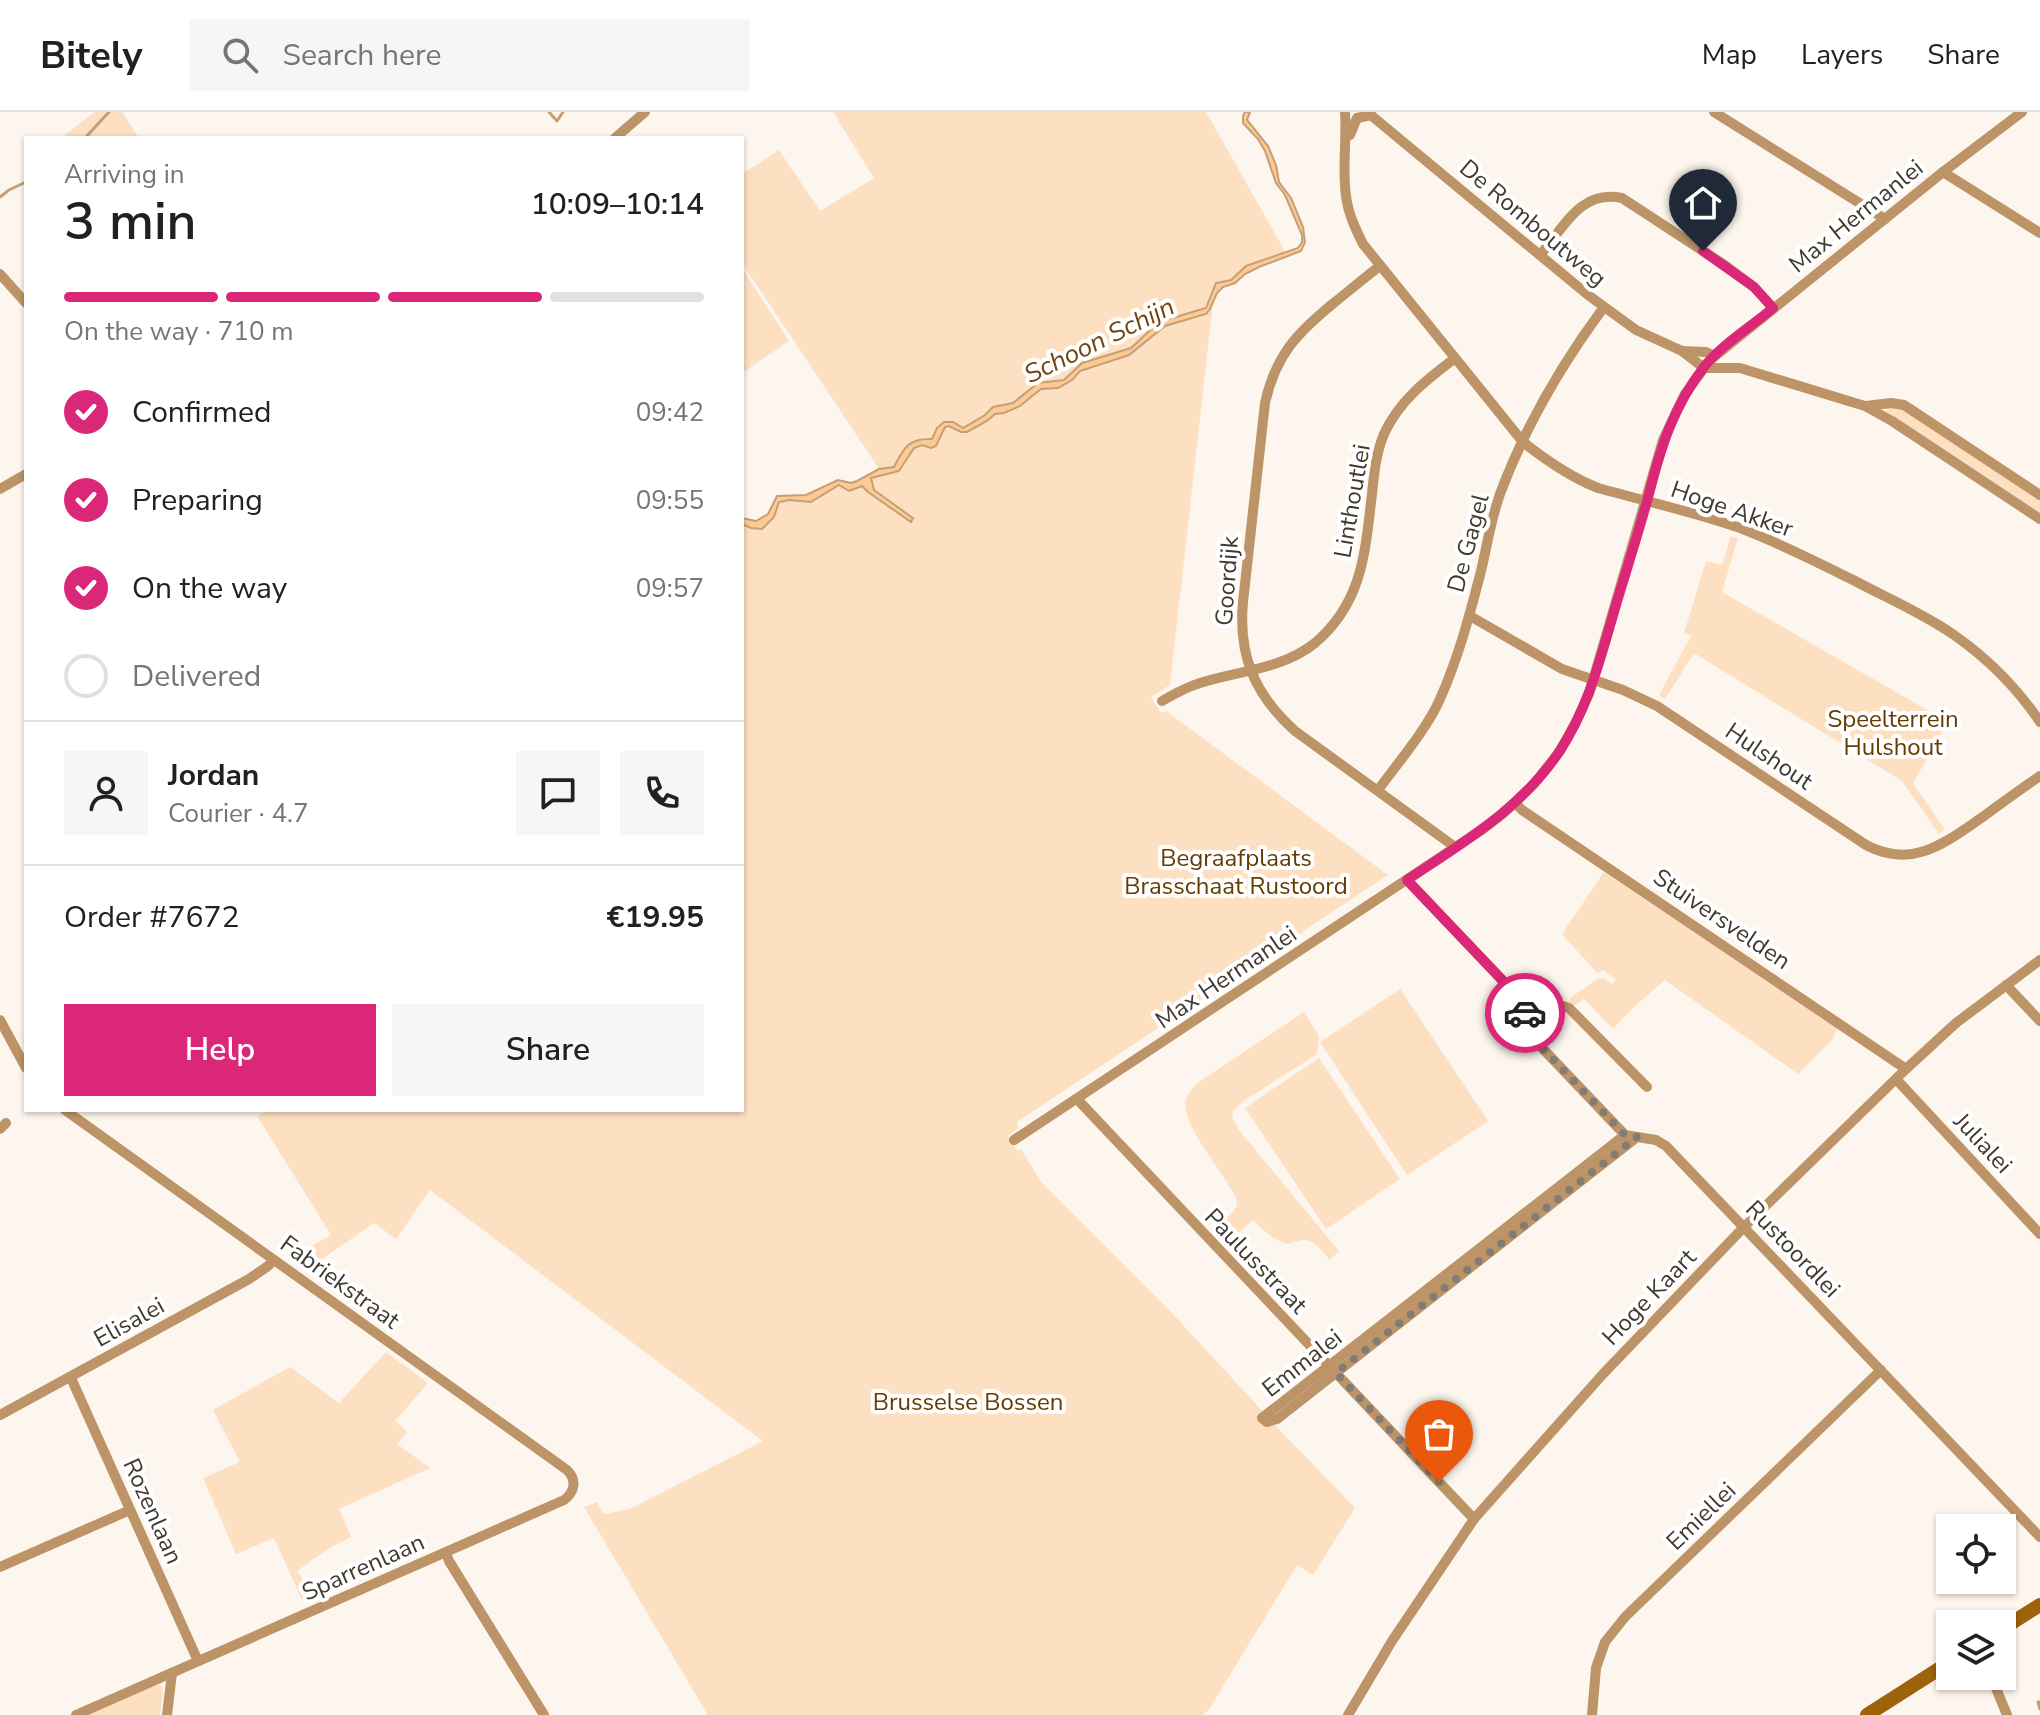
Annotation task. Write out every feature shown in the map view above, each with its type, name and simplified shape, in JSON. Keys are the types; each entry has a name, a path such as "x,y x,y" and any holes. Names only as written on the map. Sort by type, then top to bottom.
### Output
{"street":[{"path":"617,136 645,112"},
{"name":"Hoge Akker","path":"1345,112 1346,197 1349,213 1363,244 1523,442 1553,466 1582,481 1738,527 1814,560 1927,619 1953,634 1994,668 2040,720"},
{"path":"1714,112 1885,219"},
{"name":"Max Hermanlei","path":"1014,1140 1494,821 1534,784 1560,751 1581,712 1593,681 1665,434 1685,394 1719,353 2022,112"},
{"name":"Hoge Akker","path":"1344,157 1354,123 1360,116 1369,113"},
{"name":"De Romboutweg","path":"1369,113 1604,307 1636,330 1682,351 1704,368"},
{"path":"1943,172 2040,233"},
{"path":"1540,255 1584,203 1601,196 1622,198 1726,266 1754,287 1773,308"},
{"name":"Goordijk","path":"1380,266 1302,330 1282,355 1268,388 1242,611 1244,646 1260,691 1283,720 1455,847"},
{"path":"0,274 24,301"},
{"name":"De Gagel","path":"1378,790 1438,702 1470,616 1499,497 1547,392 1604,307"},
{"name":"De Romboutweg","path":"1682,351 1719,353"},
{"path":"1719,353 1740,368"},
{"name":"Linthoutlei","path":"1162,701 1200,683 1270,667 1300,653 1326,633 1354,593 1364,560 1376,462 1385,433 1413,393 1454,359"},
{"path":"1704,368 1740,368 1865,406 2040,519"},
{"path":"1865,406 1904,405 2040,495"},
{"path":"0,489 24,475"},
{"name":"Hulshout","path":"1470,616 1547,662 1657,706 1866,845 1880,851 1906,854 1936,848 2040,776"},
{"name":"Stuiversvelden","path":"1515,803 1906,1069"},
{"path":"1407,880 1524,1003 1526,1031 1625,1135"},
{"name":"Hoge Kaart","path":"1348,1715 1392,1641 1474,1519 1603,1374 1744,1227 1906,1069 1956,1023 2040,960"},
{"path":"2006,985 2040,1021"},
{"path":"1524,1003 1557,1004 1569,1008 1647,1087"},
{"path":"0,1020 24,1064"},
{"name":"Julialei","path":"1896,1079 2040,1234"},
{"name":"Paulusstraat","path":"1077,1099 1474,1519"},
{"name":"Fabriekstraat","path":"68,1112 567,1470 574,1481 570,1496"},
{"name":"Rustoordlei","path":"1625,1135 1656,1140 1666,1146 2040,1537"},
{"name":"Emmalei","path":"1625,1135 1333,1370 1277,1419 1267,1422 1262,1418 1333,1370 1637,1137"},
{"name":"Elisalei","path":"0,1415 249,1279 274,1260"},
{"name":"Emiellei","path":"1592,1715 1596,1668 1605,1642 1625,1617 1881,1370"},
{"name":"Rozenlaan","path":"71,1378 198,1661"},
{"name":"Sparrenlaan","path":"76,1715 570,1496"},
{"path":"0,1567 130,1510"},
{"path":"446,1553 544,1715"},
{"path":"2016,1620 2040,1605"},
{"path":"1867,1715 1936,1671"},
{"path":"167,1715 172,1673"},
{"path":"1997,1690 2007,1715"}],"green space":[{"path":"95,112 122,112 138,136 64,136"},
{"path":"833,112 1206,112 1286,253 1246,266 1231,280 1216,283 1206,308 1159,322 1131,348 1082,363 1064,380 1042,382 1013,403 997,406 963,428 953,422 937,428 932,439 923,438 894,467 879,469 744,266 744,173 779,150 820,211 874,178"},
{"path":"744,271 789,341 744,372"},
{"name":"Brusselse Bossen","path":"1213,302 1170,685 1151,697 1161,713 1166,711 1388,875 1017,1122 1018,1128 1008,1136 1017,1151 1021,1149 1041,1182 1170,1311 1355,1508 1313,1575 1297,1565 1208,1711 1202,1715 708,1715 584,1507 597,1502 604,1514 630,1509 763,1441 430,1190 396,1239 374,1223 309,1268 298,1254 331,1235 257,1116 265,1112 744,1112 744,525 762,529 773,519 781,501 811,501 836,485 847,490 877,476 897,472 917,447 931,448 938,444 945,427 967,432 995,414 1020,406 1041,389 1058,388 1080,371 1129,355 1165,326 1206,314"},
{"path":"1890,406 1903,408 2040,499 2040,513 1887,412"},
{"name":"Speelterrein Hulshout","path":"1731,536 1738,538 1722,592 1948,722 1913,783 1945,830 1939,834 1902,781 1694,653 1665,699 1659,695 1691,636 1684,633 1706,561 1722,565"},
{"path":"1604,872 1837,1028 1833,1039 1798,1074 1665,980 1613,1029 1584,999 1572,1005 1570,998 1598,979 1605,978 1611,984 1616,980 1603,970 1597,973 1562,934"},
{"path":"1400,989 1488,1121 1407,1175 1320,1042"},
{"path":"1304,1012 1319,1036 1317,1054 1242,1102 1233,1111 1232,1118 1339,1251 1330,1260 1311,1242 1280,1241 1253,1220 1227,1244 1213,1230 1234,1210 1237,1200 1202,1145 1186,1109 1186,1100 1196,1084"},
{"path":"1319,1058 1400,1179 1326,1229 1245,1108"},
{"path":"386,1352 428,1383 395,1421 407,1432 397,1444 430,1468 339,1509 351,1537 297,1571 314,1595 302,1600 274,1538 236,1554 203,1478 240,1462 213,1410 290,1367 339,1403"},
{"path":"161,1685 160,1715 89,1715 155,1686"}],"shaded area":[{"path":"1245,112 1250,112 1247,120 1268,146 1279,182 1291,198 1303,227 1305,242 1301,251 1259,267 1223,287 1206,314 1165,326 1129,355 1080,371 1058,388 1041,389 1020,406 995,414 967,432 945,427 936,446 914,448 899,471 871,478 874,490 913,518 911,522 862,486 849,491 839,485 811,502 779,502 774,517 762,529 744,525 744,518 756,521 768,514 777,496 806,495 838,480 851,483 879,469 894,467 912,442 932,439 944,422 953,422 963,428 993,407 1013,403 1038,383 1064,380 1082,363 1131,348 1159,322 1206,308 1216,283 1231,280 1246,266 1298,248 1302,235 1285,195 1276,183 1265,151 1243,123"}],"waterway":[{"path":"87,136 109,112"},
{"path":"549,112 557,121 563,112"},
{"path":"0,197 24,183"},
{"path":"2040,1702 2040,1709"}],"way so far":[{"path":"1439,1482 1336,1373 1637,1137 1625,1135 1526,1031 1525,1013"}],"route":[{"path":"1525,1013 1524,1003 1407,880 1505,812 1534,784 1560,751 1589,694 1665,434 1677,409 1710,360 1773,308 1754,287 1703,251"}],"water label":[{"name":"Schoon Schijn","path":"1099,340"}],"park label":[{"name":"Begraafplaats Brasschaat Rustoord","path":"1236,872"}]}
